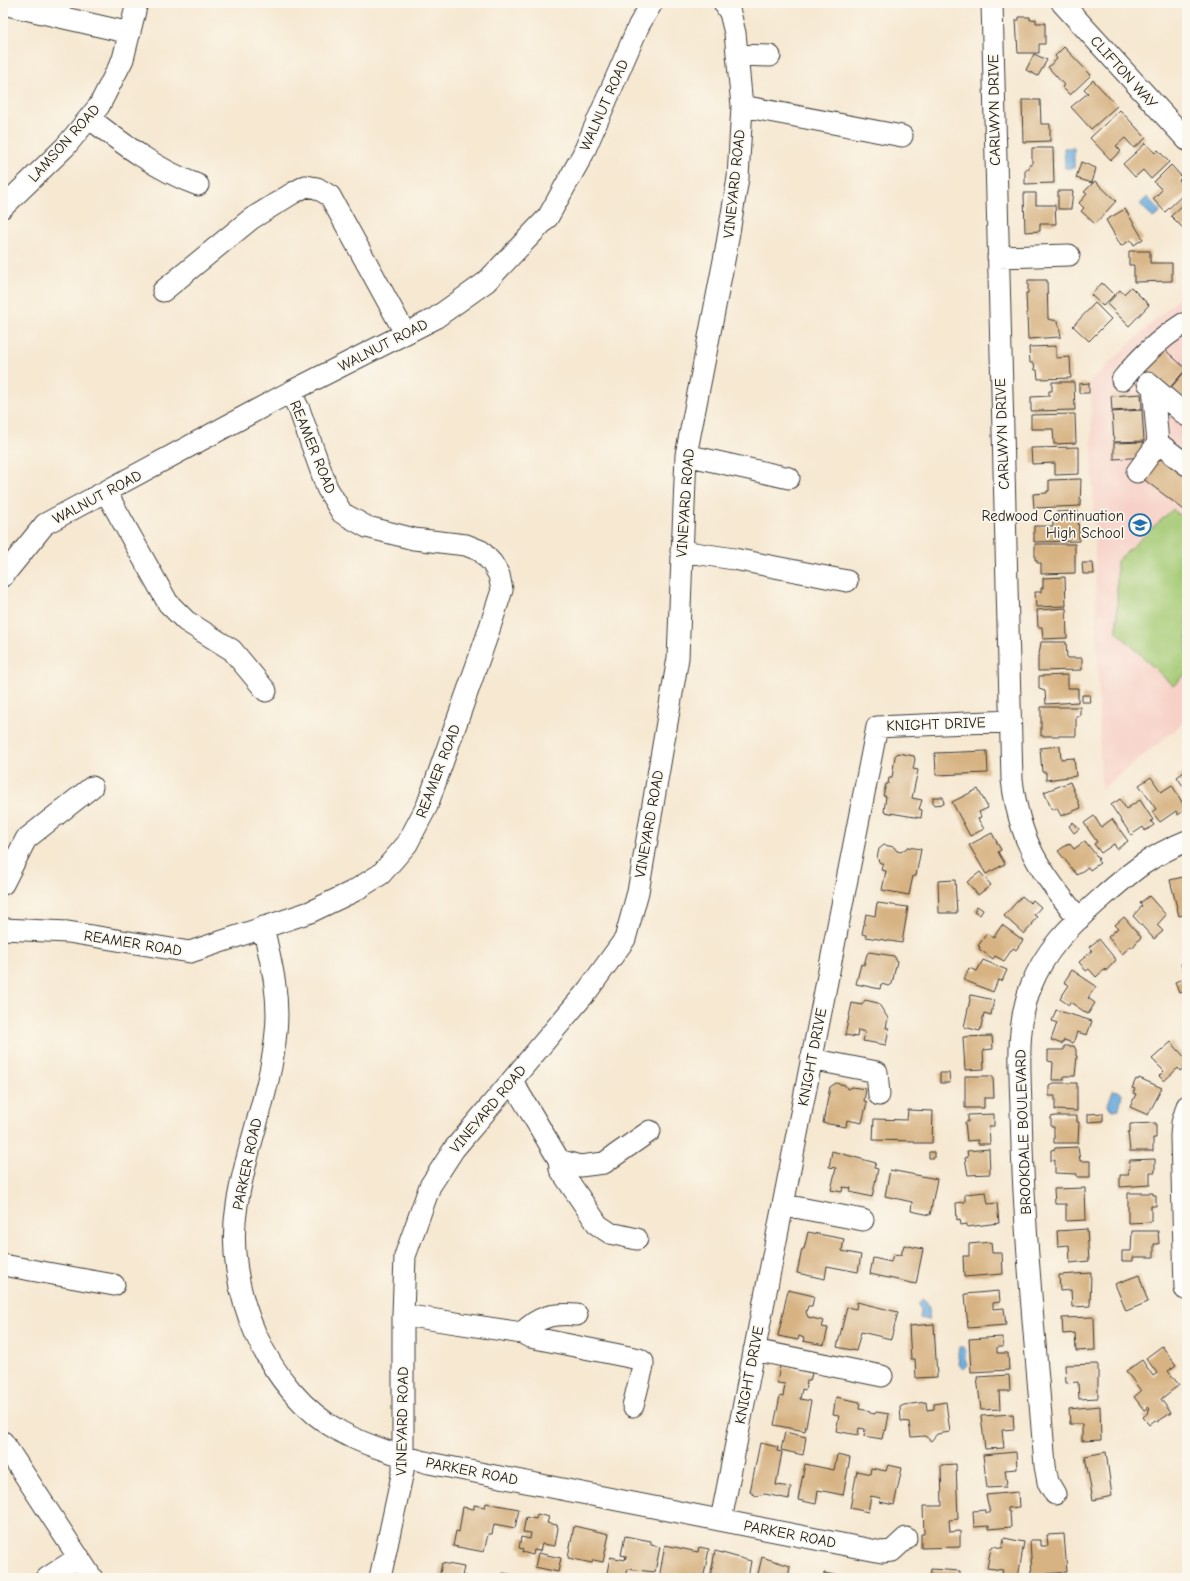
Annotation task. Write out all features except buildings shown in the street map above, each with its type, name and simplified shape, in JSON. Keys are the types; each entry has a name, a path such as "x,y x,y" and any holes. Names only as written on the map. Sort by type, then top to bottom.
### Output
{"street":[{"name":"LAMSON ROAD","path":"3,208 64,147 99,106 123,59 137,3"},
{"name":"WALNUT ROAD","path":"3,576 45,524 290,392 434,319 486,282 548,217 583,154 639,25 652,3"},
{"name":"VINEYARD ROAD","path":"380,1578 401,1485 404,1457 404,1256 430,1186 454,1149 588,990 625,940 638,892 678,658 681,551 686,455 726,250 738,178 742,106 737,55 730,13 724,3"},
{"name":"CARLWYN DRIVE","path":"992,3 1012,780 1019,822 1037,863 1050,883 1079,919"},
{"name":"CLIFTON WAY","path":"1062,3 1187,140"},
{"path":"3,4 130,33"},
{"path":"737,55 770,56"},
{"path":"742,106 902,136"},
{"path":"89,118 132,151 174,176 198,186"},
{"path":"162,291 251,219 306,186 317,188 330,196 405,333"},
{"path":"998,257 1069,255"},
{"path":"1187,323 1165,336 1126,375 1153,387 1187,416"},
{"path":"1137,472 1158,443 1153,387"},
{"name":"REAMER ROAD","path":"3,928 68,932 190,952 310,912 354,890 381,874 407,844 427,806 502,590 499,575 492,563 481,552 466,545 414,540 367,527 342,513 327,488 299,409 290,392"},
{"path":"1158,443 1187,465"},
{"path":"686,455 789,478"},
{"path":"106,492 168,603 186,621 232,650 266,691"},
{"path":"681,551 734,559 847,581"},
{"name":"KNIGHT DRIVE","path":"721,1520 877,727 1011,721"},
{"path":"3,884 26,839 92,787"},
{"name":"BROOKDALE BOULEVARD","path":"1055,1494 1048,1482 1045,1466 1023,1179 1020,1043 1024,1007 1038,969 1057,940 1141,864 1156,855 1187,841"},
{"name":"PARKER ROAD","path":"264,927 275,985 276,1031 272,1062 243,1171 236,1206 234,1240 237,1272 243,1301 253,1328 265,1353 290,1388 309,1409 341,1432 378,1449 404,1457 882,1552 892,1551 906,1538"},
{"path":"811,1059 877,1072 879,1095"},
{"path":"512,1080 559,1160 560,1169 598,1225 610,1232 637,1239"},
{"path":"1185,1289 1181,1136 1182,1123 1187,1106"},
{"path":"559,1160 580,1166 604,1163 650,1131"},
{"path":"784,1204 863,1220"},
{"path":"3,1265 114,1285"},
{"path":"403,1314 522,1333 530,1338 639,1360 643,1362 643,1366 633,1406"},
{"path":"522,1333 532,1323 553,1314 577,1315"},
{"path":"754,1350 882,1376"},
{"path":"3,1442 92,1578"},
{"path":"47,1578 79,1557"}],"shaded area":[{"name":"Redwood Continuation High School","path":"1187,291 1187,717 1176,729 1101,790 1090,381"}],"green space":[{"path":"1173,509 1187,523 1187,673 1173,686 1117,632 1117,561"}],"water":[{"path":"1064,148 1074,148 1074,168 1065,168"},
{"path":"1147,197 1161,212 1153,218 1140,204"},
{"path":"1113,1090 1119,1091 1122,1094 1119,1109 1114,1110 1109,1108 1108,1104"},
{"path":"922,1299 927,1303 929,1308 928,1320 920,1318 921,1310 918,1305"},
{"path":"959,1347 964,1347 966,1351 965,1358 967,1365 963,1369 958,1359"}],"place":[{"name":"Redwood Continuation High School","path":"1140,525"}]}
